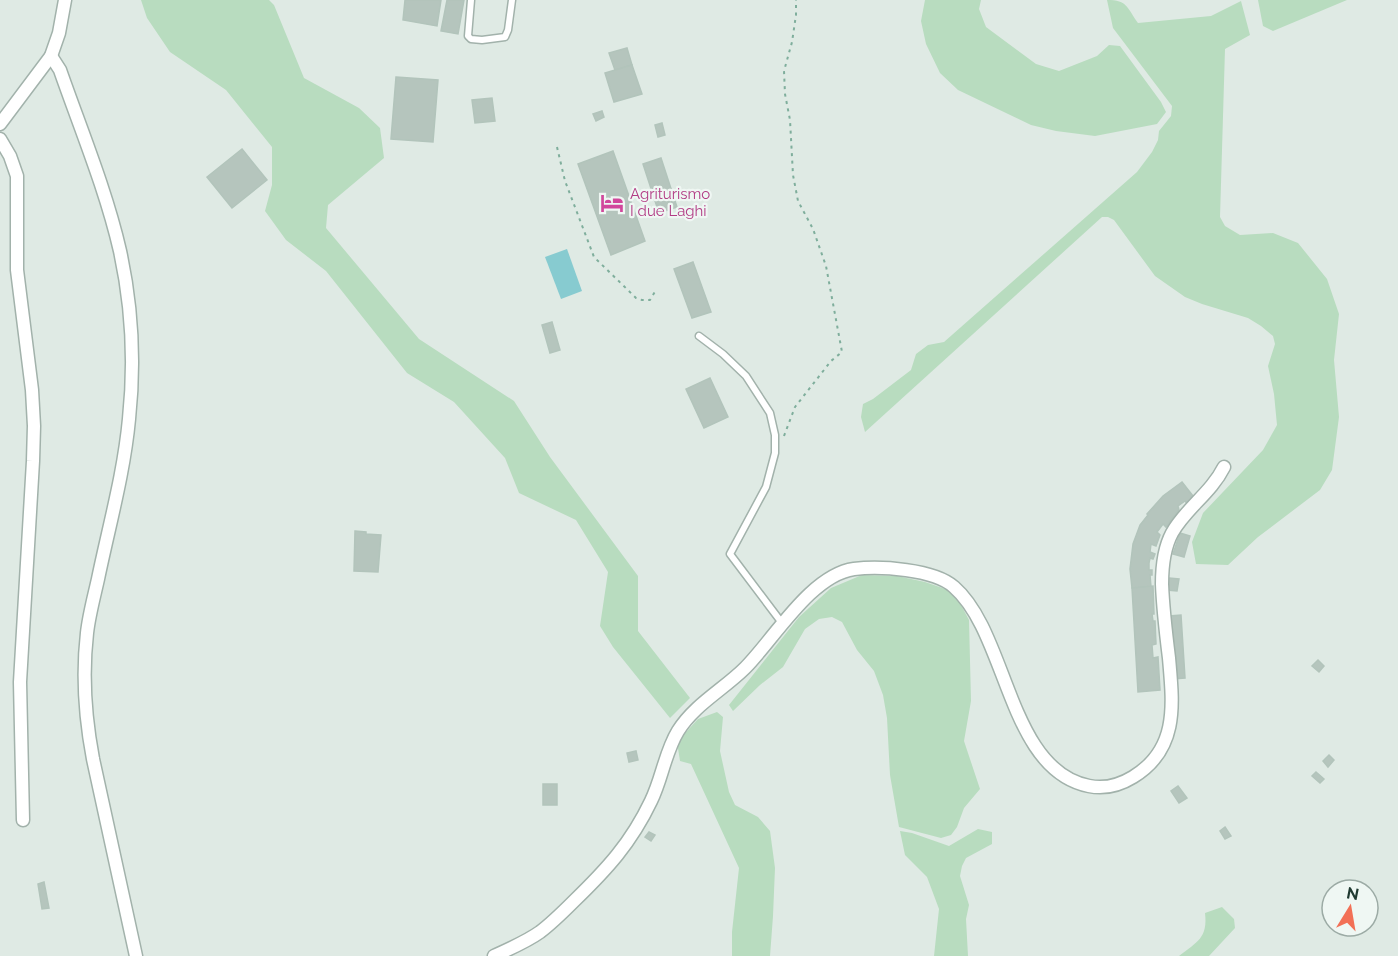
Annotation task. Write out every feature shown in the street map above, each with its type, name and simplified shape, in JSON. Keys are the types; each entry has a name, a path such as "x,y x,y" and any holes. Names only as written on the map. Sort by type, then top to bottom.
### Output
{"street":[{"path":"0,124 51,56 59,33 65,0"},
{"path":"51,56 60,70 115,231 124,273 130,320 132,375 128,430 89,621 85,652 84,692 87,729 136,956"},
{"path":"0,139 10,156 17,176 17,270 28,352 34,426 20,682 23,820"},
{"path":"494,956 528,939 547,926 598,878 634,833 652,799 679,729 691,715 746,667 783,623 816,589 831,578 851,570 883,569 926,573 944,579 958,591 977,618 988,640 1020,718 1030,736 1046,760 1061,773 1081,784 1096,787 1121,783 1142,772 1154,760 1164,743 1171,722 1172,690 1162,584 1162,567 1167,544 1176,526 1213,485 1224,467"}],"lane":[{"path":"471,0 468,36 471,39 482,40 505,37 512,0"},
{"path":"699,336 723,354 746,376 770,413 775,435 775,453 766,487 730,554 783,623"}],"path":[{"path":"775,447 783,439 795,407 831,361 842,352 826,266 813,229 798,201 793,175 784,71 792,42 796,0"},
{"path":"557,147 565,181 594,257 636,298 650,300 656,290"}],"green space":[{"path":"141,0 269,0 274,5 304,78 359,108 380,128 384,158 328,205 326,228 419,339 514,401 550,457 638,576 638,631 690,698 670,718 613,647 600,626 608,572 576,520 519,493 505,458 454,402 407,373 326,271 286,240 265,211 272,185 272,147 226,90 170,52 147,18"},
{"path":"925,0 981,0 979,9 986,27 1036,64 1059,71 1097,56 1109,45 1120,46 1166,112 1157,124 1095,136 1031,125 958,90 940,73 926,44 921,21"},
{"path":"1107,0 1123,3 1138,23 1211,16 1241,1 1250,35 1225,49 1220,217 1225,226 1240,235 1273,233 1298,243 1327,279 1339,314 1334,360 1339,417 1332,470 1320,490 1258,537 1228,565 1196,564 1192,542 1203,513 1263,450 1277,425 1268,366 1275,344 1273,336 1248,318 1185,297 1155,276 1114,220 1108,217 1102,217 865,432 861,417 863,404 911,370 916,354 928,345 944,342 1137,172 1152,152 1158,140 1159,131 1171,116 1172,106 1113,28"},
{"path":"1258,0 1347,0 1273,31 1263,26"},
{"path":"862,575 897,576 954,592 969,620 971,701 964,741 980,789 964,808 957,827 951,835 941,838 899,827 890,775 887,718 883,695 874,671 857,650 842,622 832,617 819,619 805,629 783,667 733,711 729,705 799,617 831,588"},
{"path":"717,712 723,717 720,751 729,792 735,805 758,817 770,831 775,868 770,956 732,956 732,932 739,868 691,764 680,761 677,742 698,719"},
{"path":"978,829 992,832 992,844 966,858 962,866 960,876 969,905 966,919 968,956 934,956 939,909 927,877 905,855 900,831 949,846"},
{"path":"1222,907 1234,919 1235,928 1209,956 1179,956 1200,939 1205,928 1205,913"}],"water":[{"path":"567,249 582,291 561,299 545,257"}],"building":[{"path":"405,0 441,0 437,26 403,20"},
{"path":"447,0 464,0 458,34 441,31"},
{"path":"627,48 632,65 615,70 609,53"},
{"path":"632,65 642,94 614,102 605,73"},
{"path":"396,77 438,80 433,142 391,139"},
{"path":"492,98 495,121 475,123 472,100"},
{"path":"602,111 604,117 596,121 593,114"},
{"path":"662,123 665,135 658,137 655,125"},
{"path":"242,149 267,180 232,208 207,177"},
{"name":"Agriturismo I due Laghi","path":"613,151 645,241 611,255 578,164"},
{"path":"661,158 677,207 659,213 643,164"},
{"path":"693,262 711,312 692,318 674,269"},
{"path":"552,322 560,350 550,353 542,325"},
{"path":"710,378 728,417 704,428 686,389"},
{"path":"1182,482 1193,496 1191,497 1194,501 1189,506 1185,501 1178,506 1179,510 1166,527 1163,524 1157,532 1160,535 1156,546 1151,544 1150,552 1155,554 1153,559 1150,558 1149,563 1149,570 1152,570 1151,587 1132,588 1130,569 1133,544 1140,525 1163,496"},
{"path":"355,531 381,535 378,572 354,571"},
{"path":"1180,533 1190,536 1184,557 1173,554"},
{"path":"1169,578 1179,579 1177,591 1167,590"},
{"path":"1153,586 1154,614 1152,614 1153,621 1155,621 1156,644 1152,645 1153,658 1158,657 1160,690 1138,692 1132,588"},
{"path":"1181,615 1185,678 1173,679 1169,616"},
{"path":"1318,660 1324,666 1319,672 1312,666"},
{"path":"636,751 638,760 629,762 627,753"},
{"path":"1329,755 1334,760 1328,767 1323,761"},
{"path":"1316,772 1324,779 1320,783 1312,776"},
{"path":"543,784 557,784 557,805 543,805"},
{"path":"1178,786 1187,798 1179,803 1171,791"},
{"path":"1225,827 1231,836 1225,839 1220,831"},
{"path":"649,832 655,835 651,841 645,837"},
{"path":"44,882 49,908 42,909 38,884"}],"place":[{"name":"Agriturismo I due Laghi","path":"612,203"}]}
